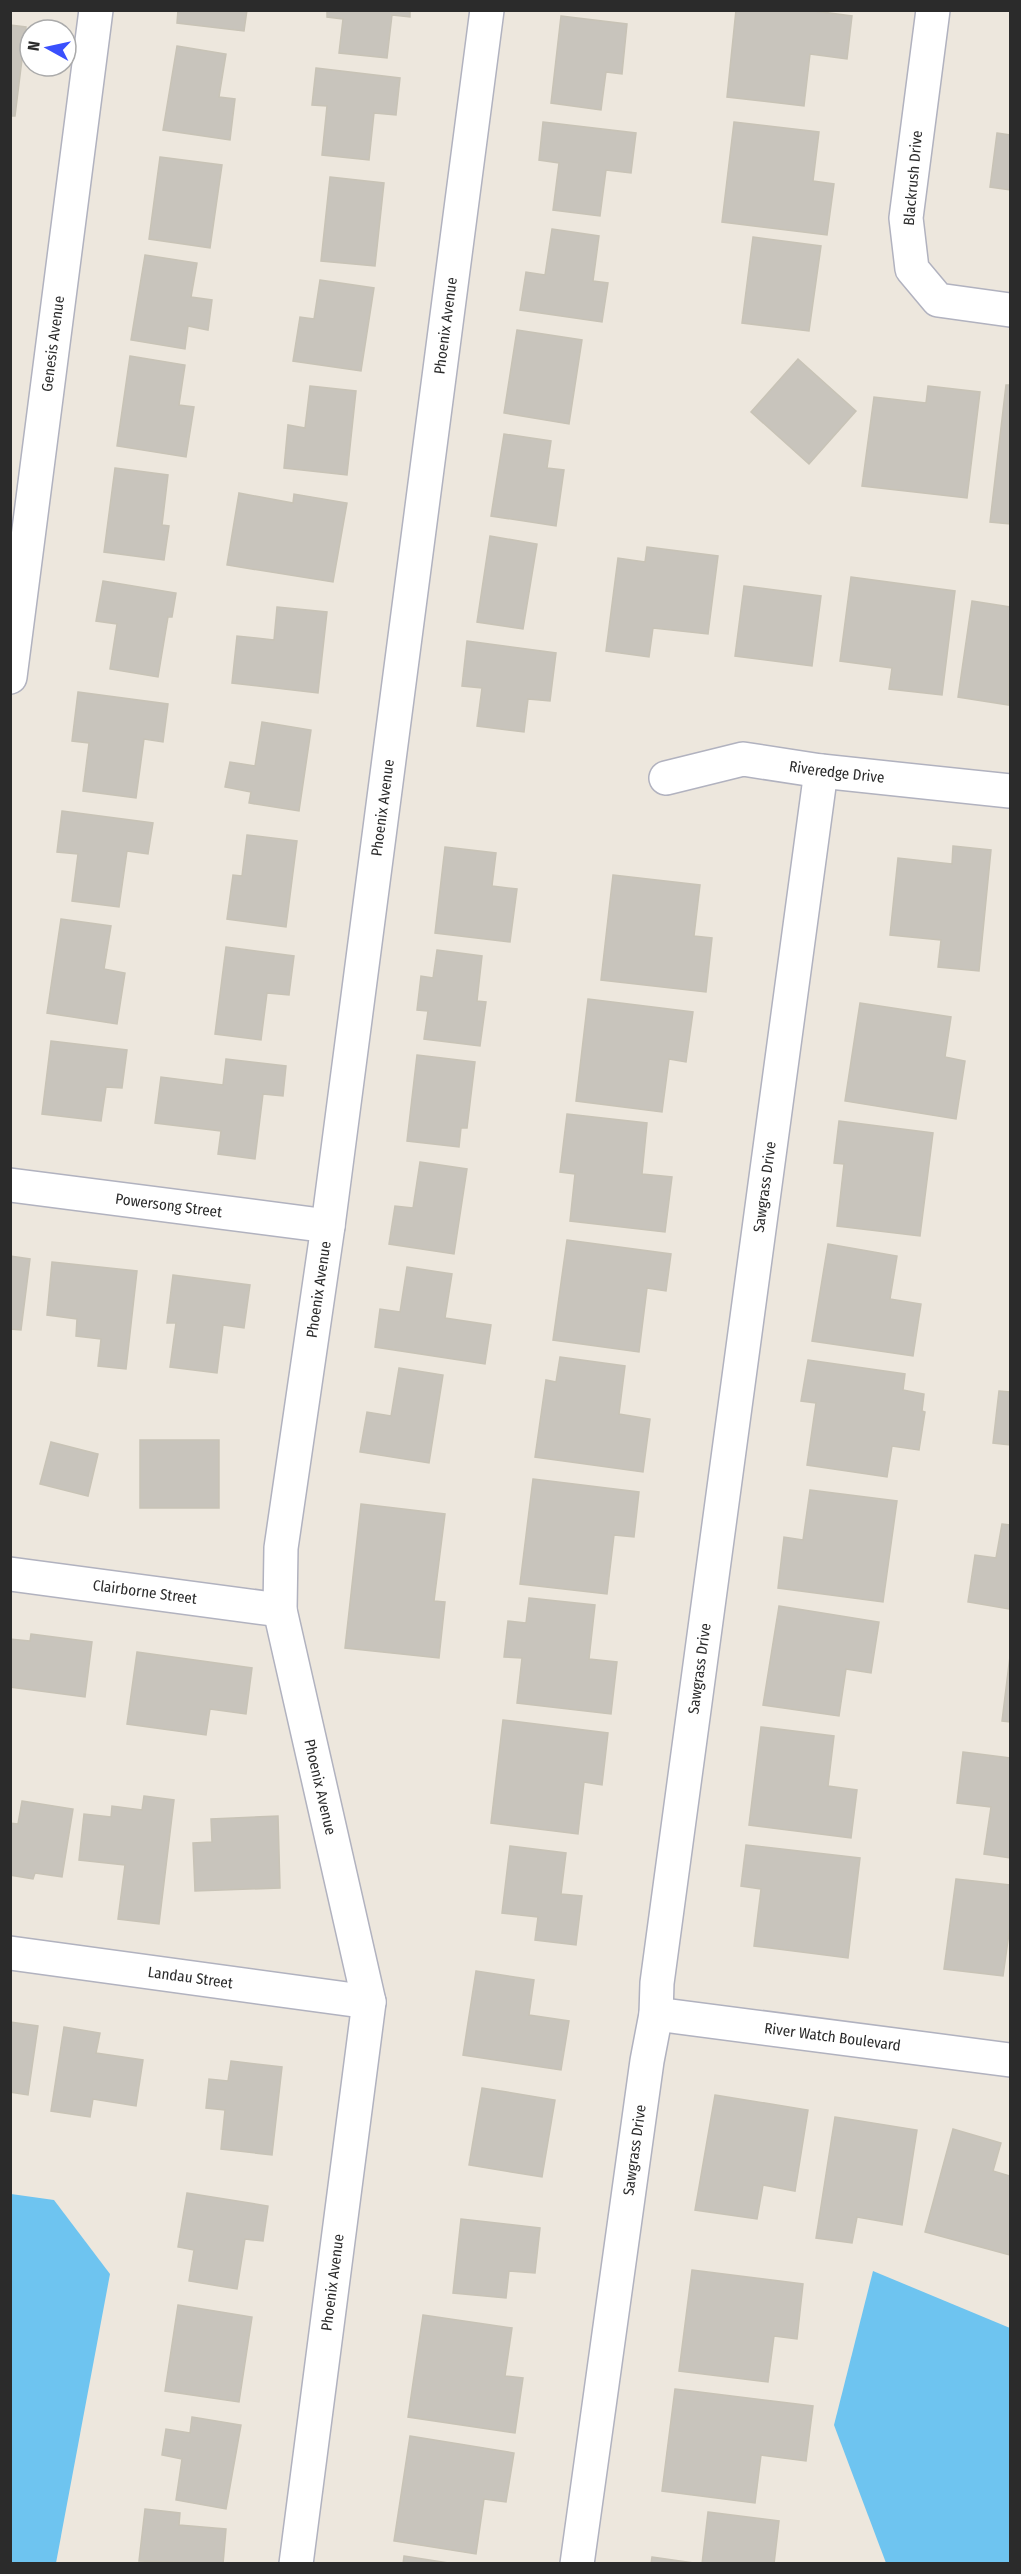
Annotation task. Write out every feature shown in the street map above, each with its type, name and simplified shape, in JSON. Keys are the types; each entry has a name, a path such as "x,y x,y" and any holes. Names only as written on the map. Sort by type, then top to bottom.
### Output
{"street":[{"name":"Genesis Avenue","path":"10,677 96,10"},
{"name":"Phoenix Avenue","path":"296,2564 369,2002 280,1610 281,1548 328,1226 487,10"},
{"name":"Blackrush Drive","path":"933,10 906,218 912,268 938,300 1011,310"},
{"name":"Riveredge Drive","path":"666,778 743,759 821,771 1011,791"},
{"name":"Sawgrass Drive","path":"577,2564 647,2061 656,2014 657,1983 821,771"},
{"name":"Powersong Street","path":"10,1185 328,1226"},
{"name":"Clairborne Street","path":"10,1574 280,1610"},
{"name":"Landau Street","path":"10,1953 369,2002"},
{"name":"River Watch Boulevard","path":"656,2014 1011,2060"}],"water":[{"path":"11,2194 54,2200 110,2274 56,2563 11,2563"},
{"path":"873,2271 1010,2328 1010,2563 886,2563 834,2425"}],"building":[{"path":"178,10 247,10 244,31 177,23"},
{"path":"327,10 410,10 410,17 392,15 387,58 339,53 343,19 327,17"},
{"path":"736,10 807,10 852,16 847,59 810,54 804,106 727,97"},
{"path":"561,16 627,24 622,74 606,72 601,110 551,103"},
{"path":"10,25 18,26 20,78 15,116 10,116"},
{"path":"177,46 226,54 219,97 235,99 230,140 163,130"},
{"path":"316,68 400,78 396,115 374,113 369,160 322,155 327,106 312,105"},
{"path":"543,122 636,133 631,173 606,170 600,216 553,210 559,163 539,160"},
{"path":"734,122 819,132 813,181 834,184 827,235 722,222"},
{"path":"997,133 1010,135 1010,190 990,187"},
{"path":"160,157 222,165 210,248 149,239"},
{"path":"330,177 384,183 375,266 321,261"},
{"path":"552,229 599,236 593,281 608,283 602,322 520,310 526,272 545,275"},
{"path":"753,237 821,246 809,331 742,323"},
{"path":"145,255 197,263 191,297 212,300 208,330 188,326 185,349 131,340"},
{"path":"320,280 374,288 361,371 293,361 300,317 314,319"},
{"path":"517,330 582,340 569,424 504,413"},
{"path":"130,356 185,365 179,405 194,407 186,457 117,446"},
{"path":"798,359 856,411 809,464 751,412"},
{"path":"1006,385 1010,385 1010,524 990,522"},
{"path":"310,386 356,391 347,475 284,468 288,425 305,428"},
{"path":"928,386 980,392 967,498 862,486 874,397 926,403"},
{"path":"504,434 551,441 547,468 564,470 556,526 491,516"},
{"path":"115,468 168,475 162,525 169,526 164,560 104,552"},
{"path":"239,493 293,503 294,494 347,503 333,582 227,565"},
{"path":"490,536 537,544 523,629 477,622"},
{"path":"647,547 718,556 708,634 653,628 649,657 606,651 618,558 645,562"},
{"path":"851,577 955,591 942,695 889,689 892,668 840,661"},
{"path":"103,581 176,593 172,617 168,617 158,677 110,669 117,624 96,621"},
{"path":"744,586 821,596 812,666 735,656"},
{"path":"972,601 1010,607 1009,705 958,697"},
{"path":"277,607 327,612 318,693 232,683 237,636 274,640"},
{"path":"467,641 556,653 550,701 528,699 524,732 477,726 482,688 462,686"},
{"path":"78,692 168,704 163,742 144,739 136,798 83,791 89,743 72,741"},
{"path":"262,722 311,730 299,811 249,803 251,792 225,787 230,762 255,766"},
{"path":"62,811 153,823 148,854 127,851 119,907 72,901 78,854 57,852"},
{"path":"247,835 297,841 286,927 227,919 233,875 242,876"},
{"path":"953,846 991,850 979,971 938,967 941,940 890,935 898,858 952,864"},
{"path":"445,847 496,853 492,886 517,889 510,942 435,933"},
{"path":"613,875 700,885 694,936 712,938 706,992 601,980"},
{"path":"61,919 111,926 104,969 125,973 117,1024 47,1013"},
{"path":"226,947 294,956 289,995 267,993 261,1040 215,1034"},
{"path":"437,950 482,956 477,1001 486,1002 480,1046 424,1039 428,1011 417,1010 421,976 433,978"},
{"path":"588,999 693,1012 686,1062 669,1059 662,1112 576,1101"},
{"path":"860,1003 951,1017 945,1057 965,1061 956,1119 845,1101"},
{"path":"51,1041 127,1050 122,1088 106,1087 101,1121 42,1114"},
{"path":"417,1055 475,1062 467,1128 461,1128 459,1147 407,1141"},
{"path":"226,1059 286,1066 283,1096 263,1094 255,1159 218,1154 221,1131 155,1123 161,1077 223,1085"},
{"path":"567,1114 647,1123 642,1174 672,1177 665,1232 570,1221 575,1174 560,1172"},
{"path":"839,1121 933,1133 920,1236 837,1226 844,1164 834,1163"},
{"path":"420,1162 467,1169 454,1254 389,1244 395,1206 413,1208"},
{"path":"567,1240 671,1254 666,1291 647,1288 639,1352 553,1340"},
{"path":"828,1244 897,1256 890,1299 921,1304 913,1356 812,1341"},
{"path":"10,1256 30,1259 21,1330 10,1329"},
{"path":"52,1262 137,1271 126,1369 98,1366 101,1339 76,1336 77,1319 47,1315"},
{"path":"407,1267 452,1274 445,1318 491,1325 485,1364 375,1347 380,1309 400,1312"},
{"path":"173,1275 250,1285 244,1328 223,1325 217,1373 170,1367 176,1323 167,1323"},
{"path":"560,1357 625,1366 619,1414 650,1419 643,1472 535,1457 546,1380 556,1382"},
{"path":"808,1360 905,1374 903,1390 924,1394 922,1411 925,1412 919,1450 892,1446 887,1477 807,1465 816,1403 801,1401"},
{"path":"399,1368 443,1375 429,1463 360,1452 367,1412 391,1416"},
{"path":"999,1391 1010,1392 1010,1445 993,1443"},
{"path":"140,1440 219,1440 219,1508 140,1508"},
{"path":"51,1442 98,1454 88,1496 40,1484"},
{"path":"533,1479 639,1492 634,1537 614,1535 607,1594 520,1584"},
{"path":"810,1490 897,1501 883,1602 778,1588 784,1537 803,1540"},
{"path":"361,1504 445,1514 434,1601 445,1602 439,1658 345,1648"},
{"path":"1002,1524 1010,1525 1010,1609 968,1602 975,1555 996,1558"},
{"path":"529,1598 595,1605 589,1659 617,1662 611,1714 517,1703 522,1658 504,1657 508,1621 526,1623"},
{"path":"779,1606 879,1622 871,1673 846,1669 839,1716 763,1705"},
{"path":"31,1634 92,1642 85,1697 10,1687 10,1639 30,1641"},
{"path":"137,1652 252,1668 246,1714 210,1709 206,1735 127,1724"},
{"path":"1010,1656 1010,1722 1002,1721"},
{"path":"503,1720 608,1733 602,1785 584,1782 578,1834 491,1823"},
{"path":"761,1727 834,1736 828,1786 857,1790 851,1838 749,1825"},
{"path":"963,1752 1010,1758 1010,1858 984,1854 991,1807 957,1803"},
{"path":"144,1796 174,1800 159,1924 118,1919 125,1865 79,1860 84,1814 111,1817 112,1806 142,1810"},
{"path":"22,1801 73,1809 62,1877 35,1873 33,1879 10,1875 10,1823 18,1824"},
{"path":"278,1816 280,1888 195,1891 193,1843 212,1842 211,1819"},
{"path":"746,1845 860,1858 848,1958 754,1946 761,1889 741,1886"},
{"path":"510,1846 566,1853 561,1894 582,1896 576,1945 535,1940 538,1917 502,1913"},
{"path":"956,1879 1010,1885 1010,1926 1003,1976 944,1969"},
{"path":"476,1971 534,1980 529,2015 569,2021 561,2070 463,2055"},
{"path":"10,2022 38,2026 28,2095 10,2092"},
{"path":"64,2027 100,2033 96,2053 143,2060 136,2106 93,2099 90,2117 51,2111"},
{"path":"231,2061 282,2067 272,2155 221,2149 225,2110 206,2108 209,2079 228,2081"},
{"path":"482,2088 555,2100 542,2177 469,2165"},
{"path":"715,2095 808,2110 795,2191 763,2185 757,2219 695,2210"},
{"path":"835,2117 917,2130 902,2225 857,2217 852,2243 816,2238"},
{"path":"953,2129 1001,2143 993,2171 1010,2176 1010,2255 925,2232"},
{"path":"187,2193 268,2206 263,2241 245,2239 237,2289 189,2281 194,2250 178,2247"},
{"path":"461,2219 540,2228 535,2273 509,2271 506,2298 453,2293"},
{"path":"692,2270 803,2284 797,2339 774,2336 768,2382 679,2371"},
{"path":"178,2305 252,2317 239,2402 165,2391"},
{"path":"423,2315 512,2328 505,2376 523,2378 515,2433 408,2417"},
{"path":"675,2389 813,2406 806,2461 761,2455 755,2503 662,2491"},
{"path":"192,2417 241,2425 226,2509 176,2500 182,2459 162,2455 166,2429 190,2433"},
{"path":"410,2436 514,2453 506,2502 484,2499 476,2554 394,2541"},
{"path":"145,2509 180,2513 179,2525 226,2529 223,2564 139,2561"},
{"path":"708,2512 779,2521 774,2564 702,2564"},
{"path":"404,2556 455,2564 403,2564"},
{"path":"652,2557 701,2564 651,2564"}]}
